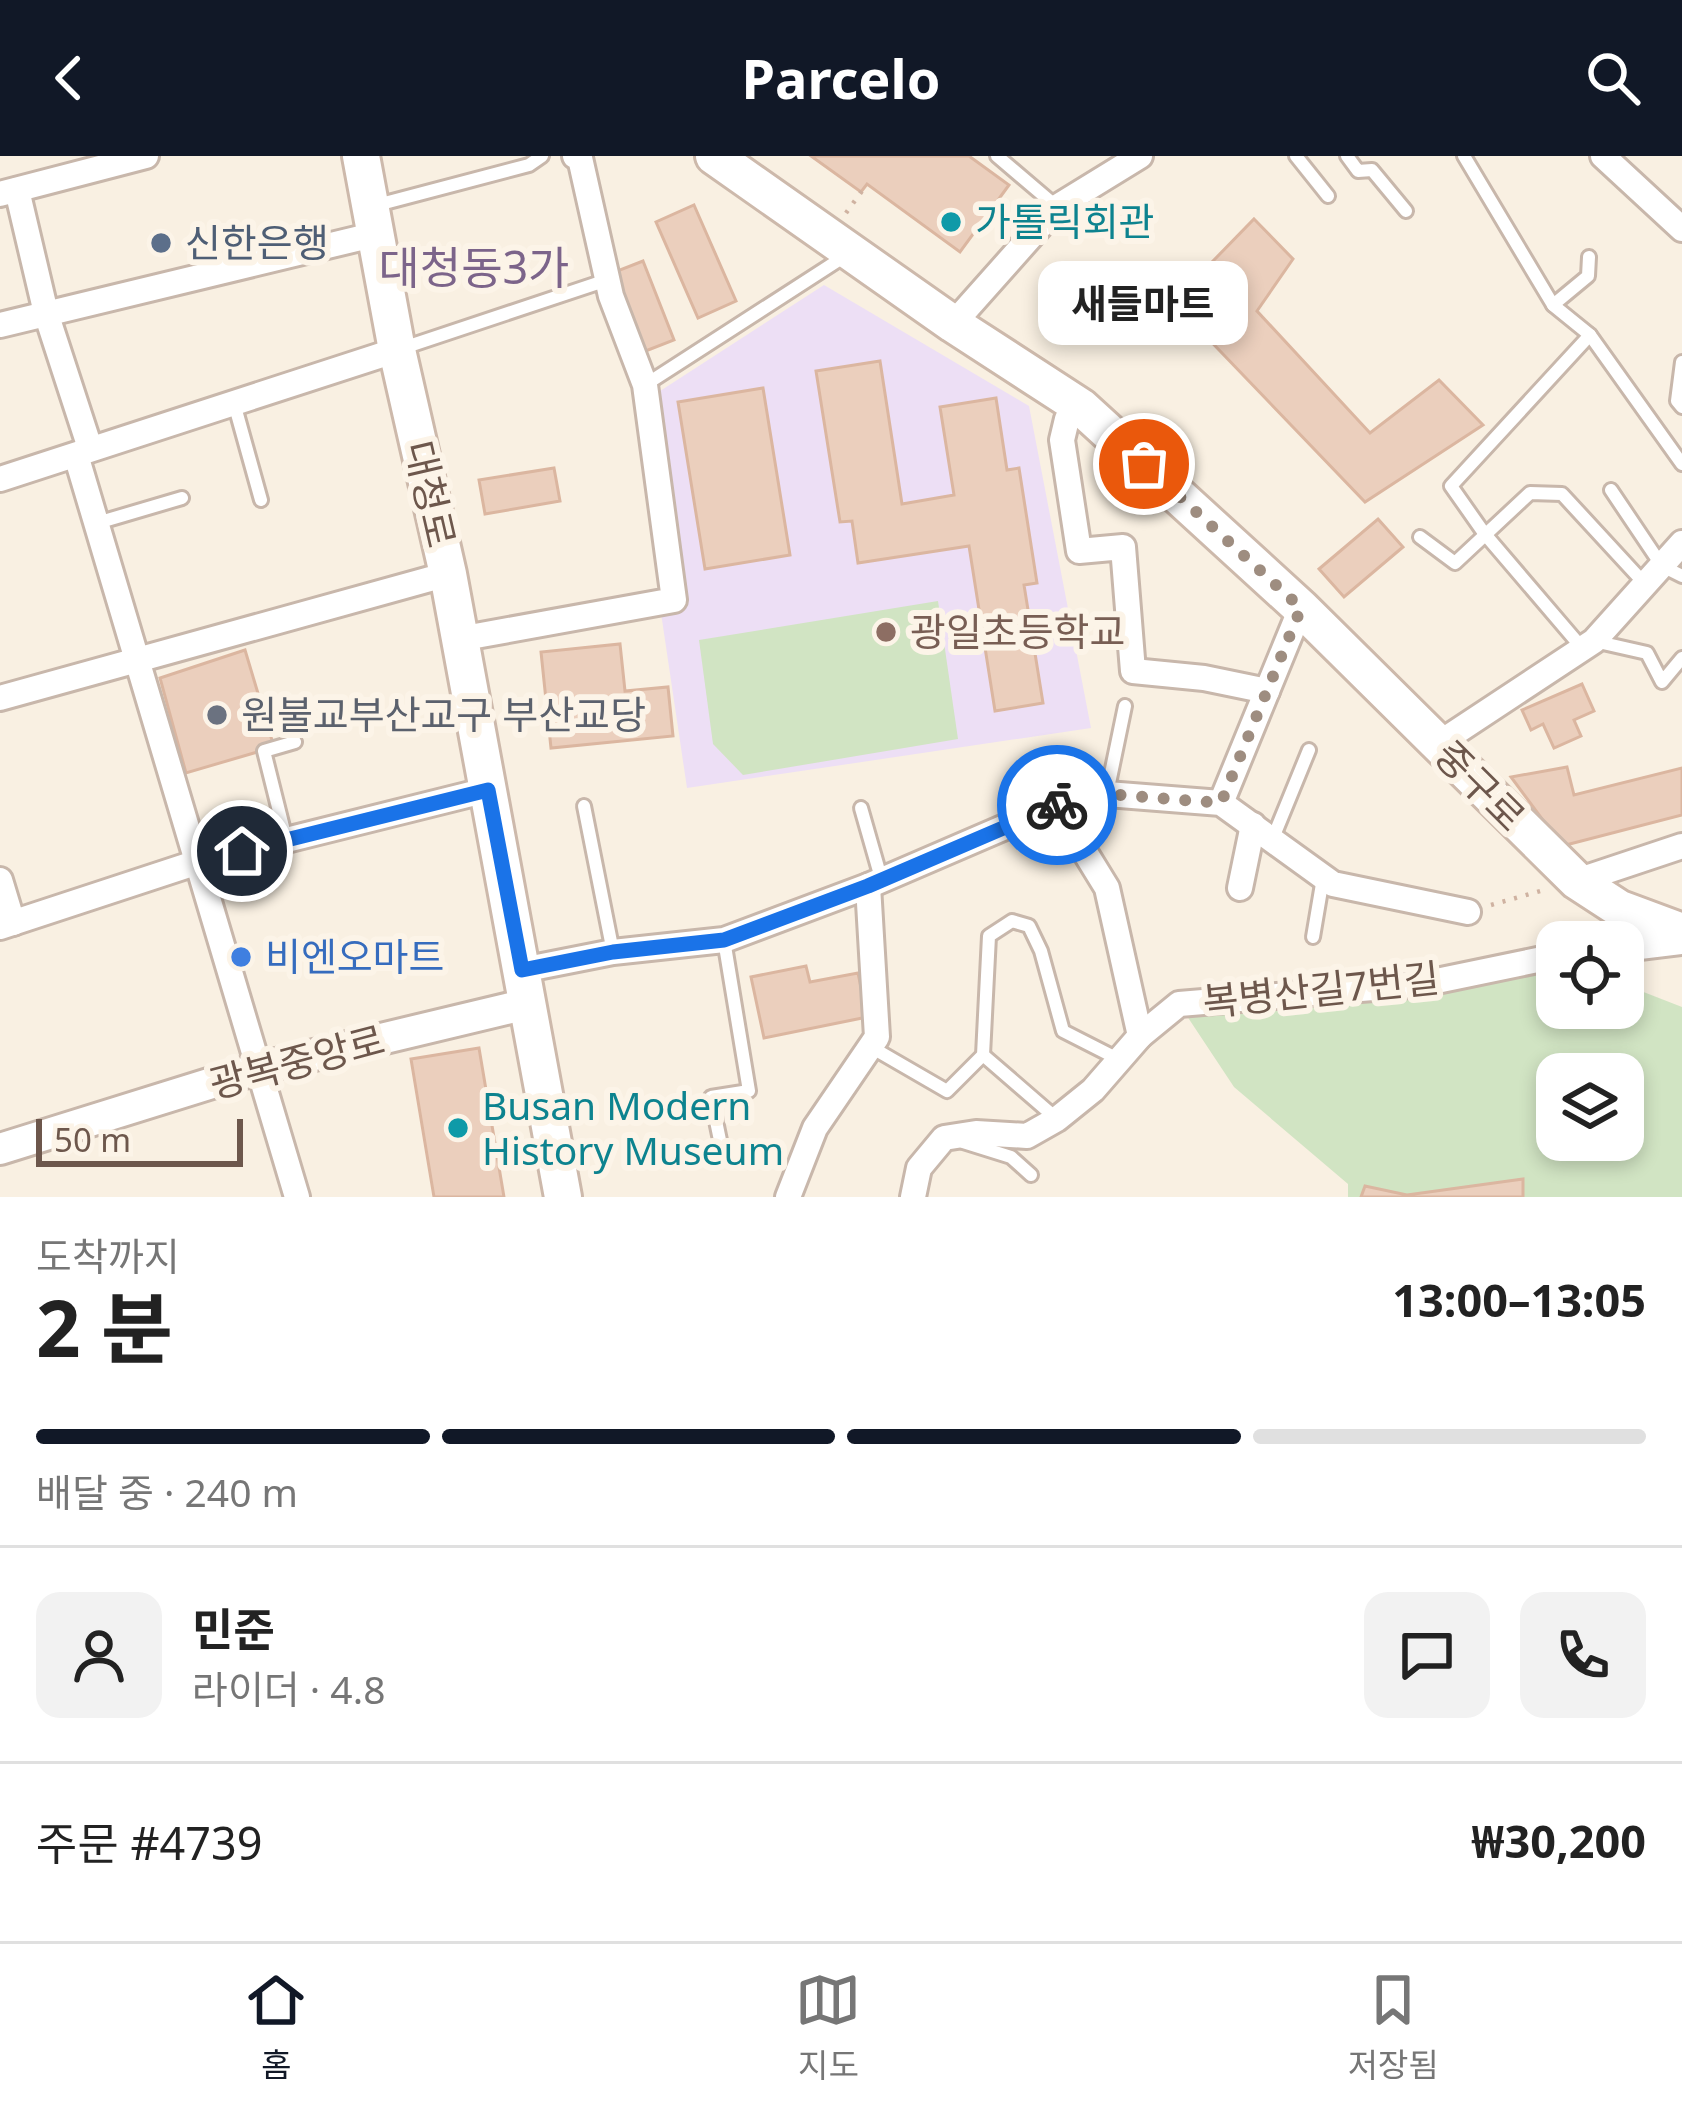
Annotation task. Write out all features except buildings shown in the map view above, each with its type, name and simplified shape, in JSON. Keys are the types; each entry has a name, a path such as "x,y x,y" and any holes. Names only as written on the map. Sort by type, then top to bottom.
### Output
{"main road":[{"name":"대청로","path":"361,156 397,350 448,574 562,1197"},
{"name":"중구로","path":"714,156 953,324 1081,407 1301,608 1577,881 1620,909 1682,932"}],"street":[{"path":"146,156 8,192 84,451 97,523 297,1197"},
{"path":"459,639 674,600 644,385 607,280 580,158 574,156"},
{"path":"953,324 1057,207 1140,156"},
{"path":"1603,156 1682,229"},
{"path":"0,325 374,221"},
{"path":"0,479 397,350"},
{"path":"1081,407 1067,419 1062,440 1079,551 1123,547 1133,671 1267,691"},
{"path":"1438,744 1588,645 1672,558"},
{"path":"0,698 448,574"},
{"path":"1221,803 1301,608"},
{"path":"0,880 7,925 198,862 488,790"},
{"path":"525,987 613,952 724,940 1056,805 1107,794 1221,803 1333,884 1468,912"},
{"path":"1056,805 1107,888 1140,1036"},
{"path":"1240,888 1263,832"},
{"path":"1577,881 1682,846"},
{"path":"788,1197 815,1128 877,1036 874,882"},
{"path":"1644,947 1682,942"},
{"name":"복병산길7번길","path":"944,1138 976,1133 1027,1136 1093,1090 1140,1036 1179,1004 1422,984 1536,960"},
{"name":"광복중앙로","path":"0,1149 525,987"},
{"path":"913,1197 919,1168 944,1138"}],"lane":[{"path":"374,221 529,165 542,156"},
{"path":"997,156 1057,207"},
{"path":"1296,156 1328,196"},
{"path":"1347,156 1358,171 1372,170 1406,211"},
{"path":"1464,156 1553,305 1590,335 1682,464"},
{"path":"644,385 851,252"},
{"path":"1553,305 1588,275 1589,256"},
{"path":"397,350 607,280"},
{"path":"1590,335 1451,486 1484,533 1588,645 1647,653 1662,682 1682,658"},
{"path":"1682,362 1677,401 1682,407"},
{"path":"234,404 262,500"},
{"path":"1611,490 1672,558"},
{"path":"1420,537 1455,563 1530,493 1562,494 1672,558"},
{"path":"97,523 182,498"},
{"path":"1107,794 1125,706"},
{"path":"286,839 264,751 295,742"},
{"path":"1263,832 1310,750"},
{"path":"584,806 613,952"},
{"path":"860,808 874,882"},
{"path":"1313,937 1323,876"},
{"path":"870,1047 947,1091 983,1055 989,936 1012,921 1028,926 1041,952 1064,1030 1120,1060"},
{"path":"721,1145 711,1097 749,1091 724,940"},
{"path":"983,1055 1058,1118"},
{"path":"944,1138 1011,1156 1031,1175"}],"path":[{"path":"1468,912 1577,881"}],"shaded area":[{"path":"824,285 1029,406 1091,728 687,788 661,613 684,607 657,393"}],"green space":[{"path":"938,601 958,739 743,775 713,744 699,640"},
{"path":"1536,962 1536,1029 1644,1029 1644,992 1682,1007 1682,1197 1348,1197 1348,1184 1234,1087 1179,1004"}],"way so far":[{"path":"1057,805 1107,794 1221,803 1301,608 1144,464"}],"place":[{"name":"가톨릭회관","path":"951,222"},
{"name":"신한은행","path":"161,243"},
{"name":"새들마트","path":"1144,464"},
{"name":"광일초등학교","path":"886,632"},
{"name":"원불교부산교구 부산교당","path":"217,715"},
{"name":"비엔오마트","path":"241,957"},
{"name":"Busan Modern History Museum","path":"458,1128"}],"district":[{"name":"대청동3가","path":"474,268"}],"route":[{"path":"242,851 488,790 522,970 613,952 724,940 868,886 1057,805"}]}
